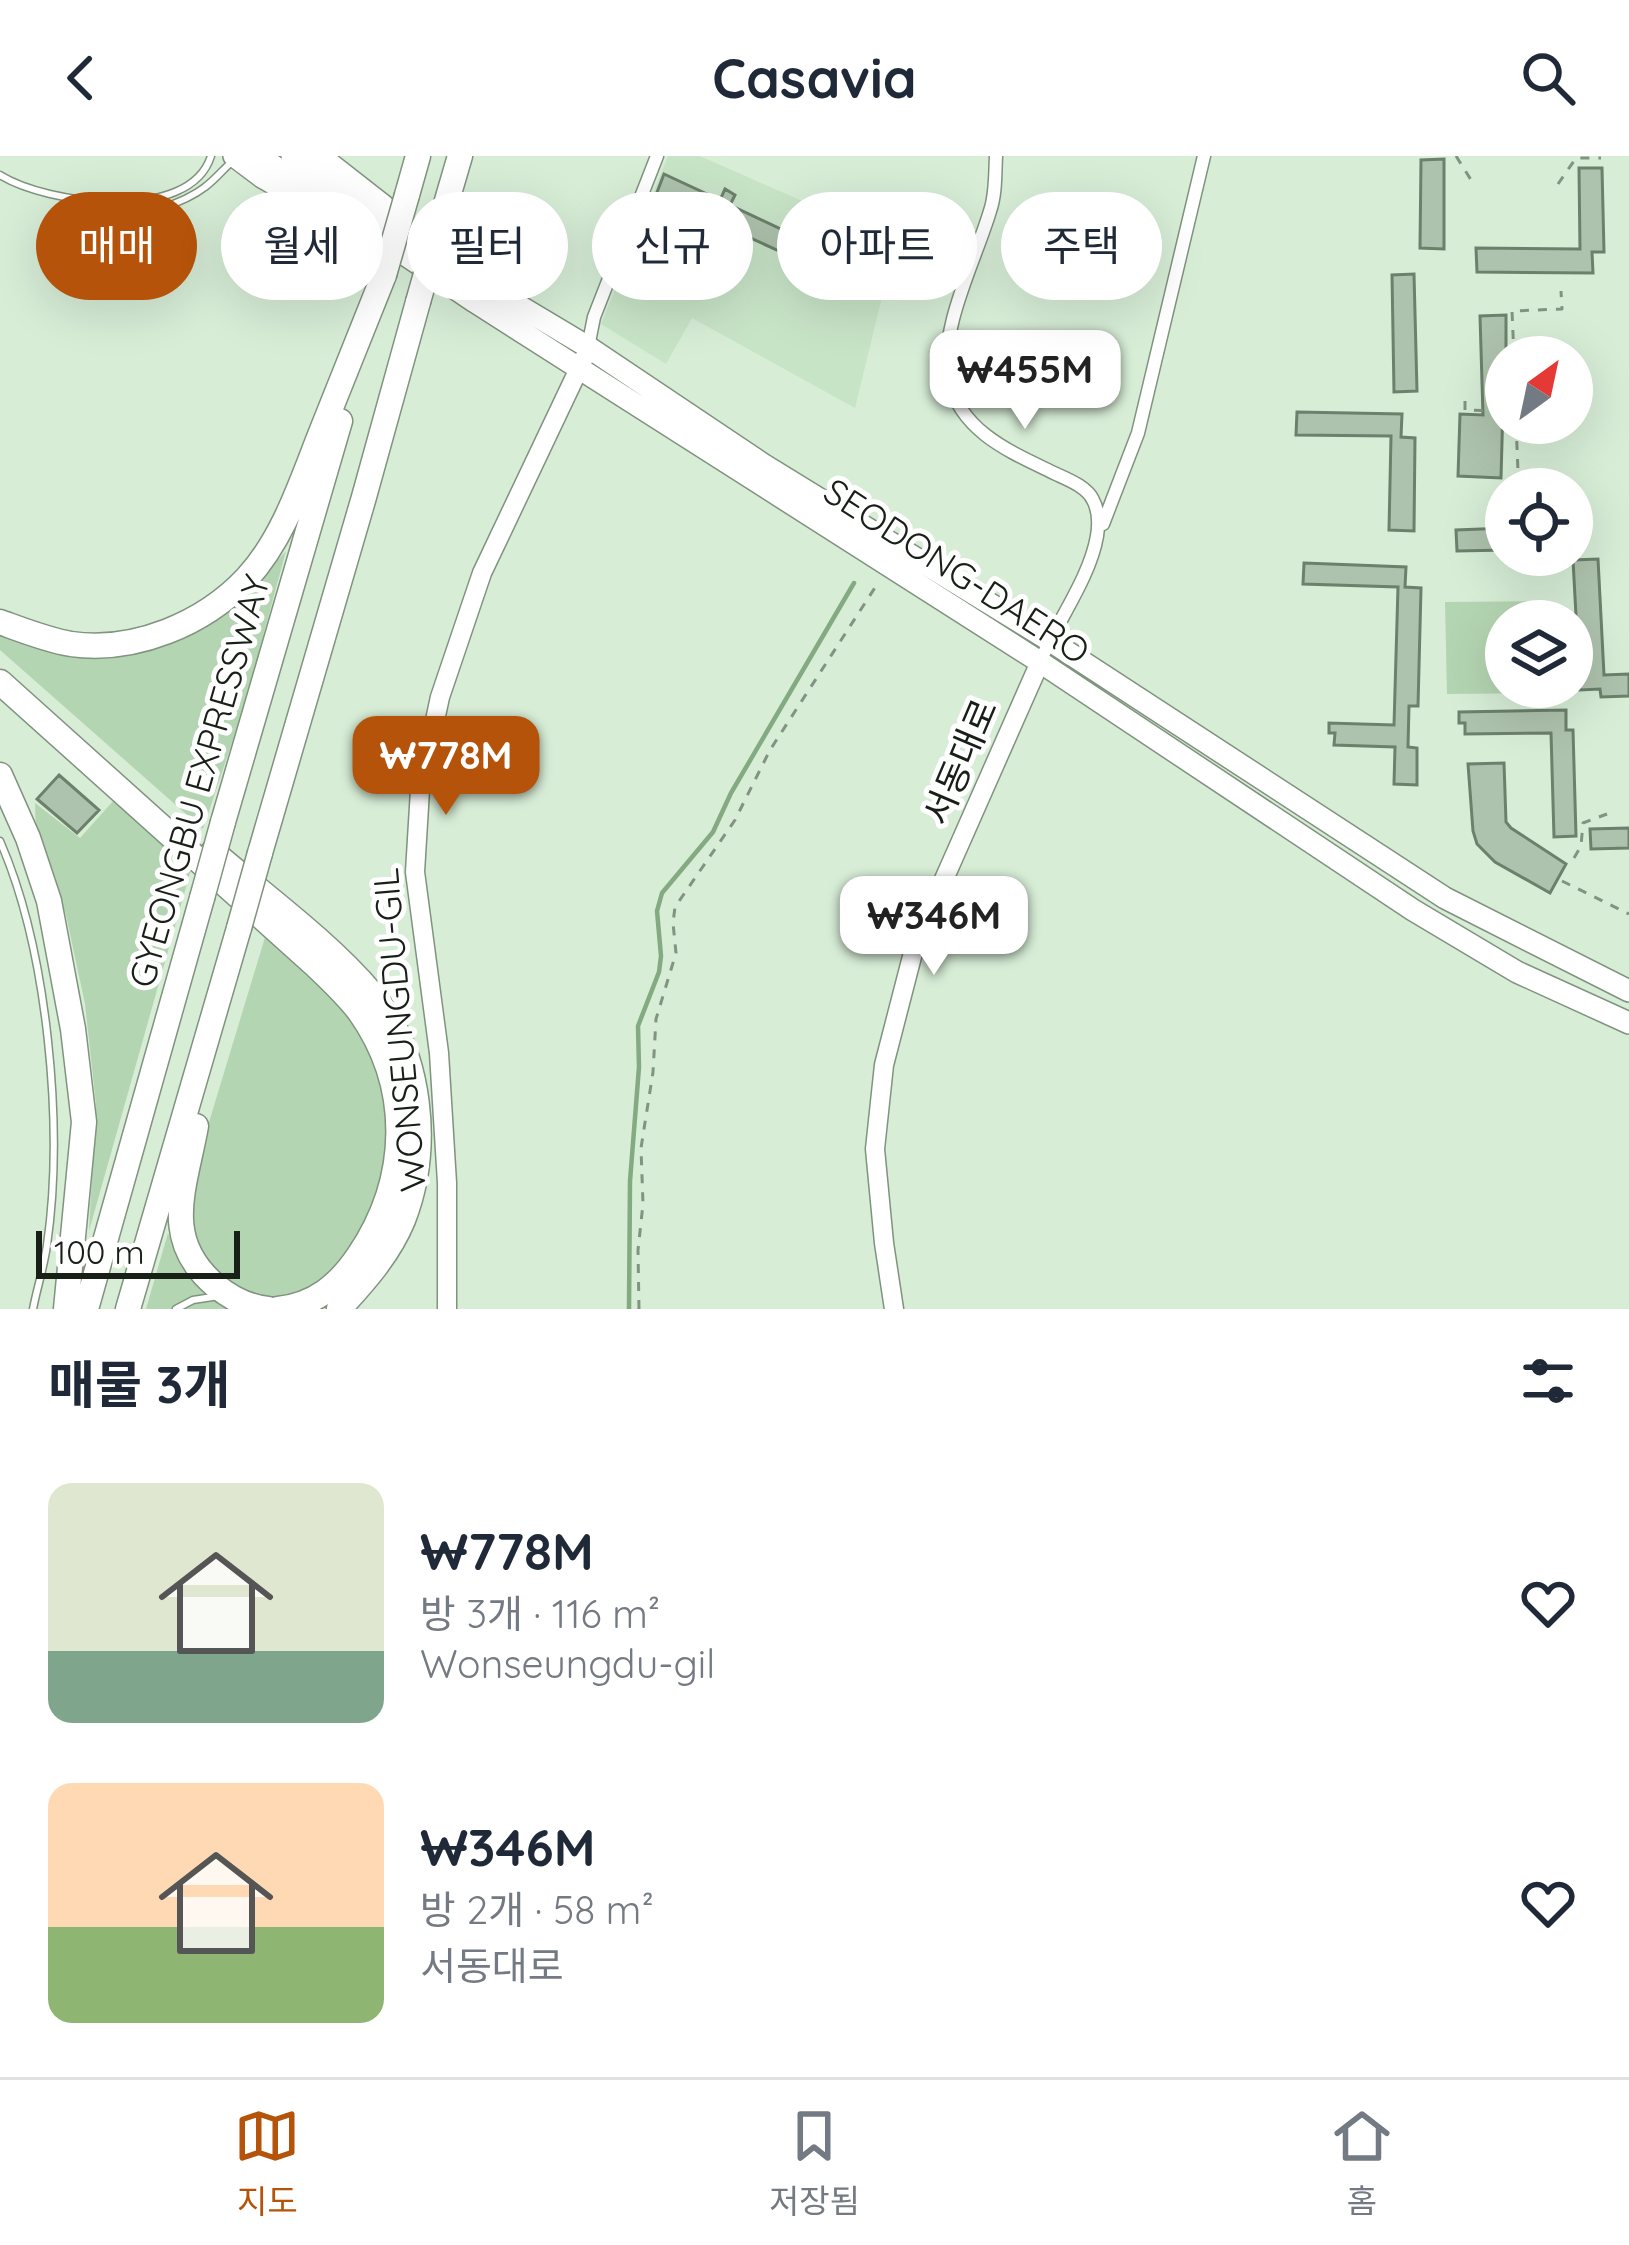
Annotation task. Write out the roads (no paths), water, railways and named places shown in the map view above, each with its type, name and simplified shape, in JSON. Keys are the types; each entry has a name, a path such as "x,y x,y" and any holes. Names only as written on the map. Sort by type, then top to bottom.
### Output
{"highway":[{"path":"0,622 72,644 116,644 186,623 214,608 248,577 278,534 384,275 418,156"},
{"path":"128,1309 460,156"},
{"name":"GYEONGBU EXPRESSWAY","path":"86,1309 384,275"},
{"path":"0,663 355,975 394,1029 410,1070 418,1114 414,1183 402,1222 382,1258 339,1309"},
{"path":"0,682 314,964 358,1010 379,1047 398,1108 398,1145 389,1200 373,1234 331,1289 307,1303 278,1309"},
{"path":"0,775 49,901 74,1029 84,1122 66,1309"},
{"path":"216,1013 181,1230 190,1260 228,1294 268,1309"}],"main road":[{"name":"SEODONG-DAERO","path":"292,156 407,242"},
{"path":"320,156 407,239"},
{"name":"SEODONG-DAERO","path":"244,157 407,244"},
{"name":"SEODONG-DAERO","path":"507,300 888,567 1040,662 1413,910 1517,972 1629,1023"},
{"name":"SEODONG-DAERO","path":"584,357 1049,640 1445,898 1629,991"}],"street":[{"path":"584,357 594,316 657,156"},
{"path":"996,156 992,207 968,268 947,348 949,381 964,414 992,442 1077,484 1093,497 1099,517 1097,539"},
{"path":"1040,662 1084,572 1138,433 1204,156"},
{"name":"WONSEUNGDU-GIL","path":"447,1309 447,1183 439,1053 416,872 420,790 440,697 482,573 584,357"},
{"name":"서동대로","path":"894,1309 875,1149 884,1065 915,945 1040,662"}],"lane":[{"path":"168,192 207,169 211,156"},
{"path":"197,192 244,157"},
{"path":"0,175 39,192"},
{"path":"0,841 28,918 54,1131 47,1245 33,1309"},
{"path":"176,1309 193,1300 228,1294"}],"waterway":[{"path":"629,1309 638,1026 659,972 657,911 662,893 713,832 854,583"}]}
